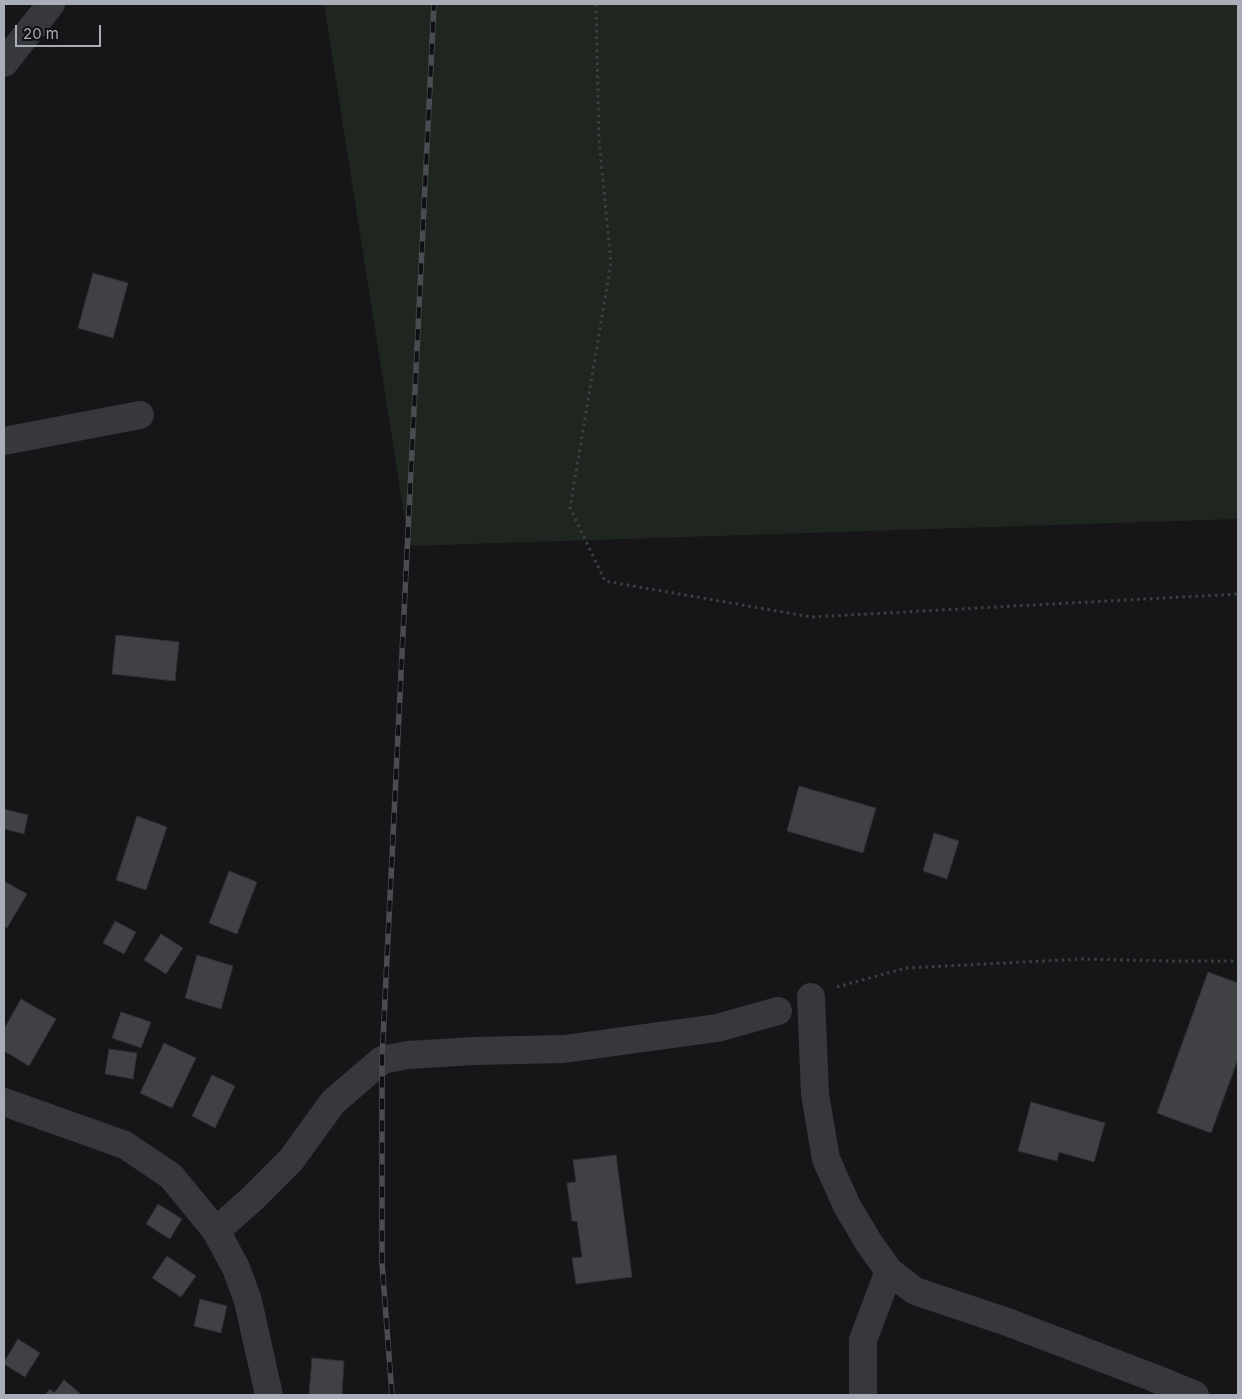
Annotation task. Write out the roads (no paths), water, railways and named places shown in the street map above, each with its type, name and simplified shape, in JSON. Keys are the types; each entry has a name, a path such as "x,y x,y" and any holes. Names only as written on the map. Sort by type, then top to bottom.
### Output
{"street":[{"path":"4,63 51,4"},
{"path":"4,441 140,415"},
{"path":"811,997 815,1094 826,1159 847,1206 889,1271 915,1291 1010,1323 1195,1395"},
{"path":"216,1231 252,1199 291,1160 333,1102 382,1060 408,1055 465,1051 564,1049 717,1028 778,1010"},
{"path":"4,1102 125,1145 171,1176 216,1231 236,1268 248,1301 269,1395"},
{"path":"863,1395 863,1340 889,1271"}],"railway":[{"path":"392,1395 382,1263 382,1060 434,4"}]}
